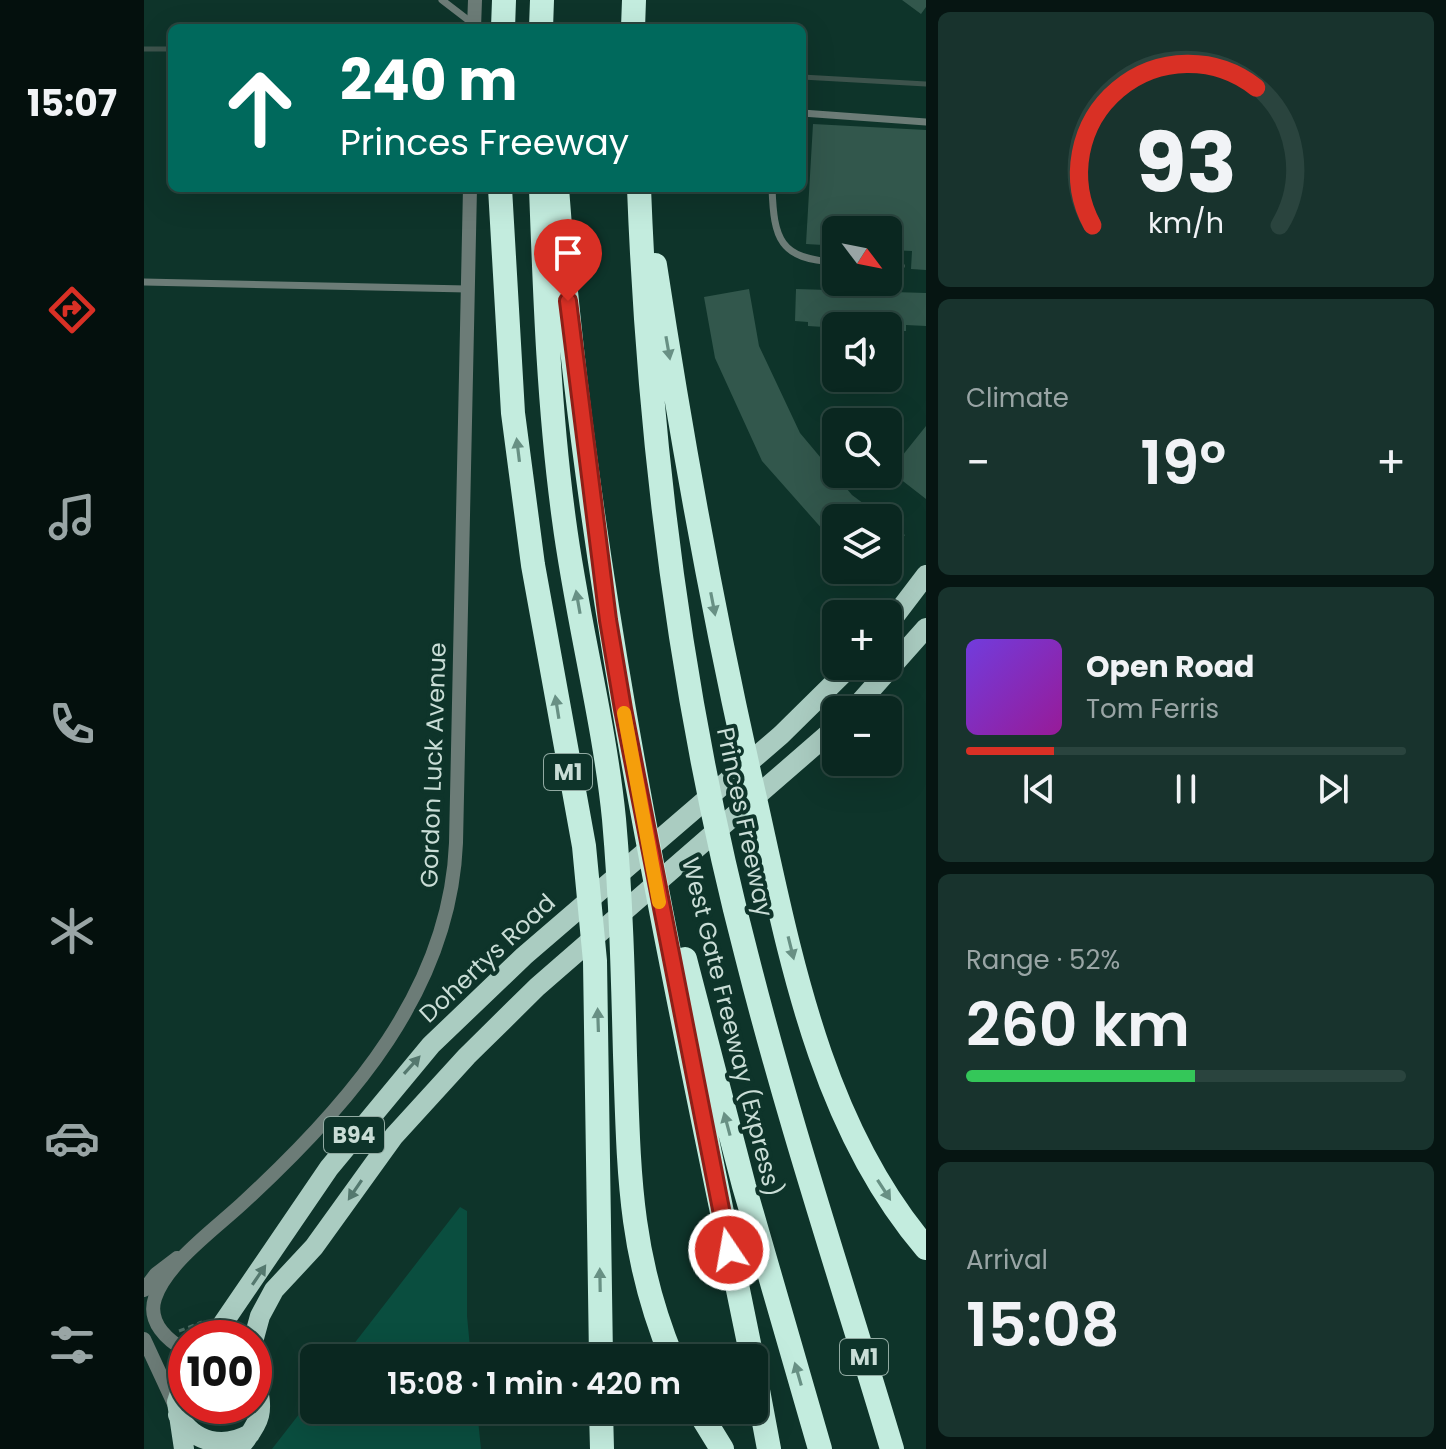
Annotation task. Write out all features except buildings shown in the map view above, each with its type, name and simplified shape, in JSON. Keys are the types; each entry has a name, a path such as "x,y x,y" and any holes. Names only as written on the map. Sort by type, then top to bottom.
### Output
{"highway":[{"path":"503,24 504,0"},
{"path":"541,24 542,0"},
{"path":"549,0 549,24"},
{"path":"633,24 634,0"},
{"name":"M1","path":"500,192 513,413 533,565 584,846 595,961 601,1344"},
{"path":"541,192 553,431 564,523 613,817 623,966 626,1151 633,1215 644,1275 667,1344"},
{"path":"557,192 590,485 623,709 682,1024 749,1344"},
{"name":"Princes Freeway","path":"639,192 644,315 656,467 701,754 746,957 892,1449"},
{"path":"646,192 665,332 725,670 810,1024 859,1145 880,1185 926,1248"},
{"name":"West Gate Freeway (Express)","path":"623,709 744,1186 820,1449"},
{"path":"601,1424 602,1449"},
{"path":"707,1424 722,1449"},
{"path":"764,1424 769,1449"}],"main road":[{"path":"902,607 926,575"},
{"path":"865,696 926,628"},
{"name":"Dohertys Road","path":"226,1320 364,1122 431,1045 524,956 781,735 837,680"},
{"name":"B94","path":"261,1320 269,1299 314,1247 394,1136 458,1065 537,987 822,741"},
{"path":"180,1424 184,1449"},
{"path":"185,1424 192,1433 210,1442 231,1443 253,1431"},
{"path":"238,1449 256,1424"}],"street":[{"path":"474,24 475,0"},
{"name":"Gordon Luck Avenue","path":"144,1290 156,1274 191,1250 267,1181 351,1088 411,1004 429,970 443,931 456,854 470,192"},
{"name":"Gordon Luck Avenue","path":"168,1337 161,1331 154,1302 163,1284 191,1250"},
{"path":"144,1339 168,1392"}],"lane":[{"path":"442,0 472,24"},
{"path":"806,113 926,122"},
{"path":"772,192 773,229 795,255 822,260"},
{"path":"144,282 467,289"}],"green space":[{"path":"460,1207 467,1211 470,1344 354,1344"},
{"path":"300,1413 300,1424 478,1424 481,1449 272,1449"}],"waterway":[{"path":"144,49 168,49"},
{"path":"806,77 926,84"}],"slow traffic":[{"path":"624,713 659,902"}],"route":[{"path":"568,301 608,620 623,709 679,1008 729,1250"}]}
